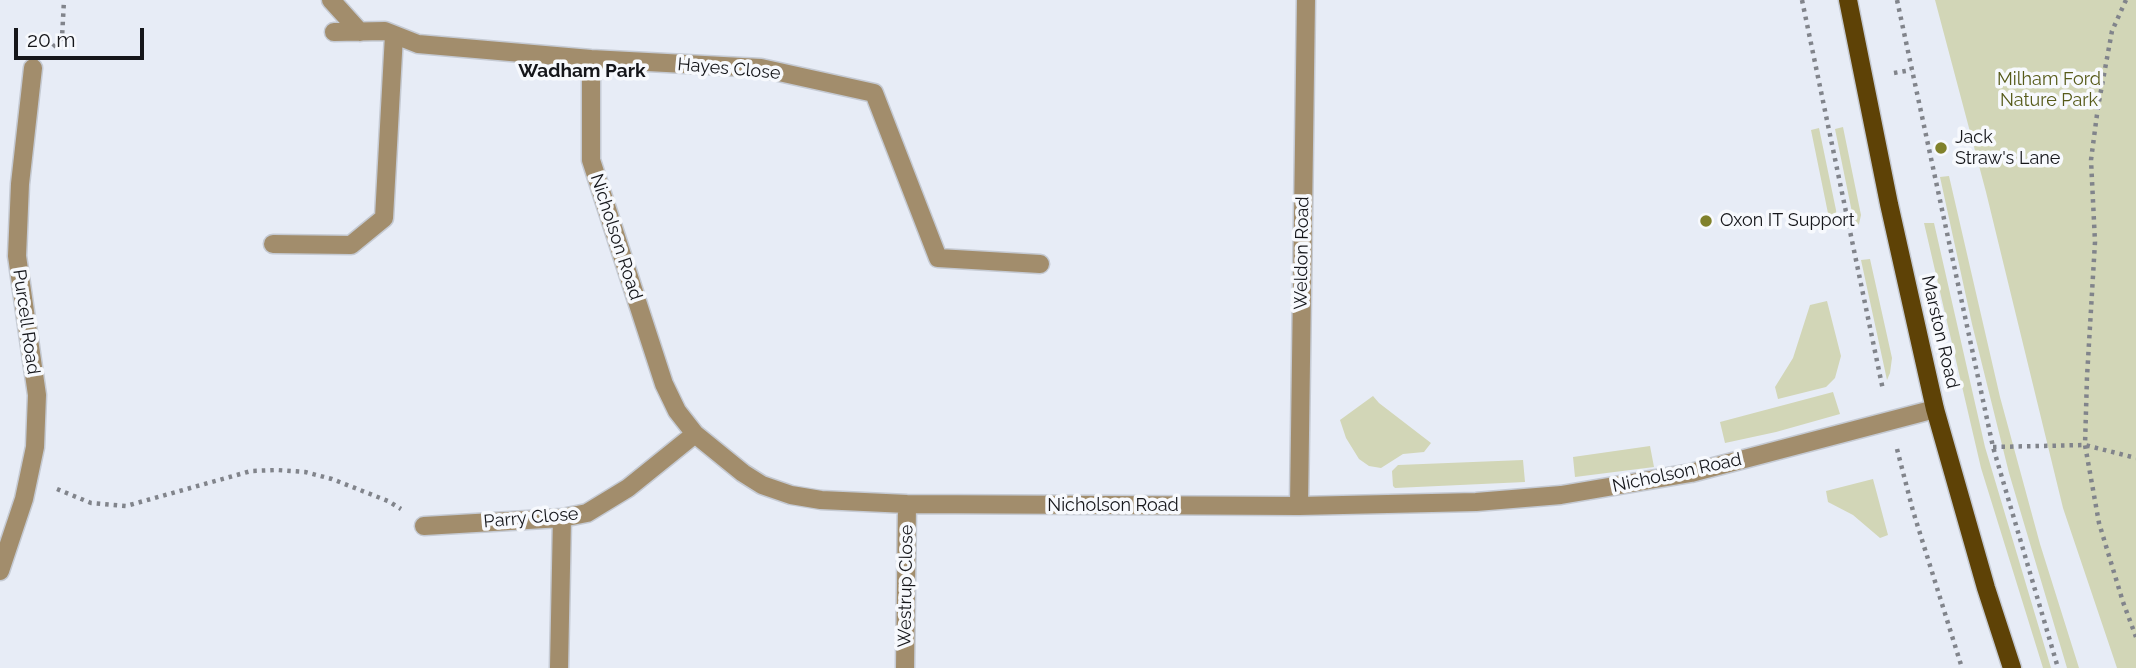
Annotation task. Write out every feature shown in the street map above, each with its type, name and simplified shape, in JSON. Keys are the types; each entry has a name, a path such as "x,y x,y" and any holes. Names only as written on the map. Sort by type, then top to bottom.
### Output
{"main road":[{"name":"Marston Road","path":"1848,0 1889,204 1936,409 1986,588 2012,668"}],"street":[{"path":"331,0 360,32"},
{"name":"Weldon Road","path":"1299,506 1306,0"},
{"name":"Hayes Close","path":"334,32 385,31 418,44 591,59 761,68 874,93 938,258 1040,264"},
{"path":"273,244 351,245 384,218 394,35"},
{"name":"Nicholson Road","path":"591,59 591,160 664,384 677,411 695,434 743,473 762,485 791,495 821,500 907,505 1299,506 1476,502 1574,493 1691,473 1936,409"},
{"name":"Purcell Road","path":"0,572 24,499 35,447 37,395 17,256 20,184 33,68"},
{"name":"Parry Close","path":"425,526 562,518 587,513 628,488 695,434"},
{"name":"Westrup Close","path":"905,668 907,505"},
{"path":"559,668 562,518"}],"path":[{"path":"33,68 62,38 64,0"},
{"path":"1802,0 1883,388"},
{"path":"1897,0 1993,447 2058,668"},
{"path":"2126,0 2112,31 2091,160 2095,242 2085,445 2099,523 2136,637"},
{"path":"1993,447 2085,445 2136,458"},
{"path":"1897,449 1913,511 1962,668"},
{"path":"24,499 51,488 68,492 91,503 126,506 251,471 276,470 305,472 332,479 388,501 425,526"}],"green space":[{"name":"Milham Ford Nature Park","path":"1935,0 2136,0 2136,668 2117,668 2063,508 1986,192"},
{"path":"1843,127 1861,215 1859,224 1855,227 1835,129"},
{"path":"1819,128 1836,210 1837,220 1831,228 1811,130"},
{"path":"1949,176 2000,397 2040,544 2079,668 2067,668 2009,473 1972,324 1940,177"},
{"path":"1924,223 1934,223 1985,447 2051,668 2043,668 1981,468"},
{"path":"1870,259 1892,358 1887,380 1861,260"},
{"path":"1827,301 1841,356 1835,378 1826,387 1778,399 1775,387 1793,358 1810,305"},
{"path":"1833,392 1840,414 1725,443 1720,422"},
{"path":"1373,396 1431,443 1424,452 1403,454 1381,468 1369,466 1359,459 1346,438 1340,420"},
{"path":"1650,446 1654,467 1575,477 1573,457"},
{"path":"1523,460 1525,482 1393,486 1392,471 1398,465"},
{"path":"1873,479 1888,535 1880,538 1853,515 1828,502 1826,491"}],"place":[{"name":"Jack Straw's Lane","path":"1941,148"},
{"name":"Oxon IT Support","path":"1706,221"}],"district":[{"name":"Wadham Park","path":"582,71"}]}
